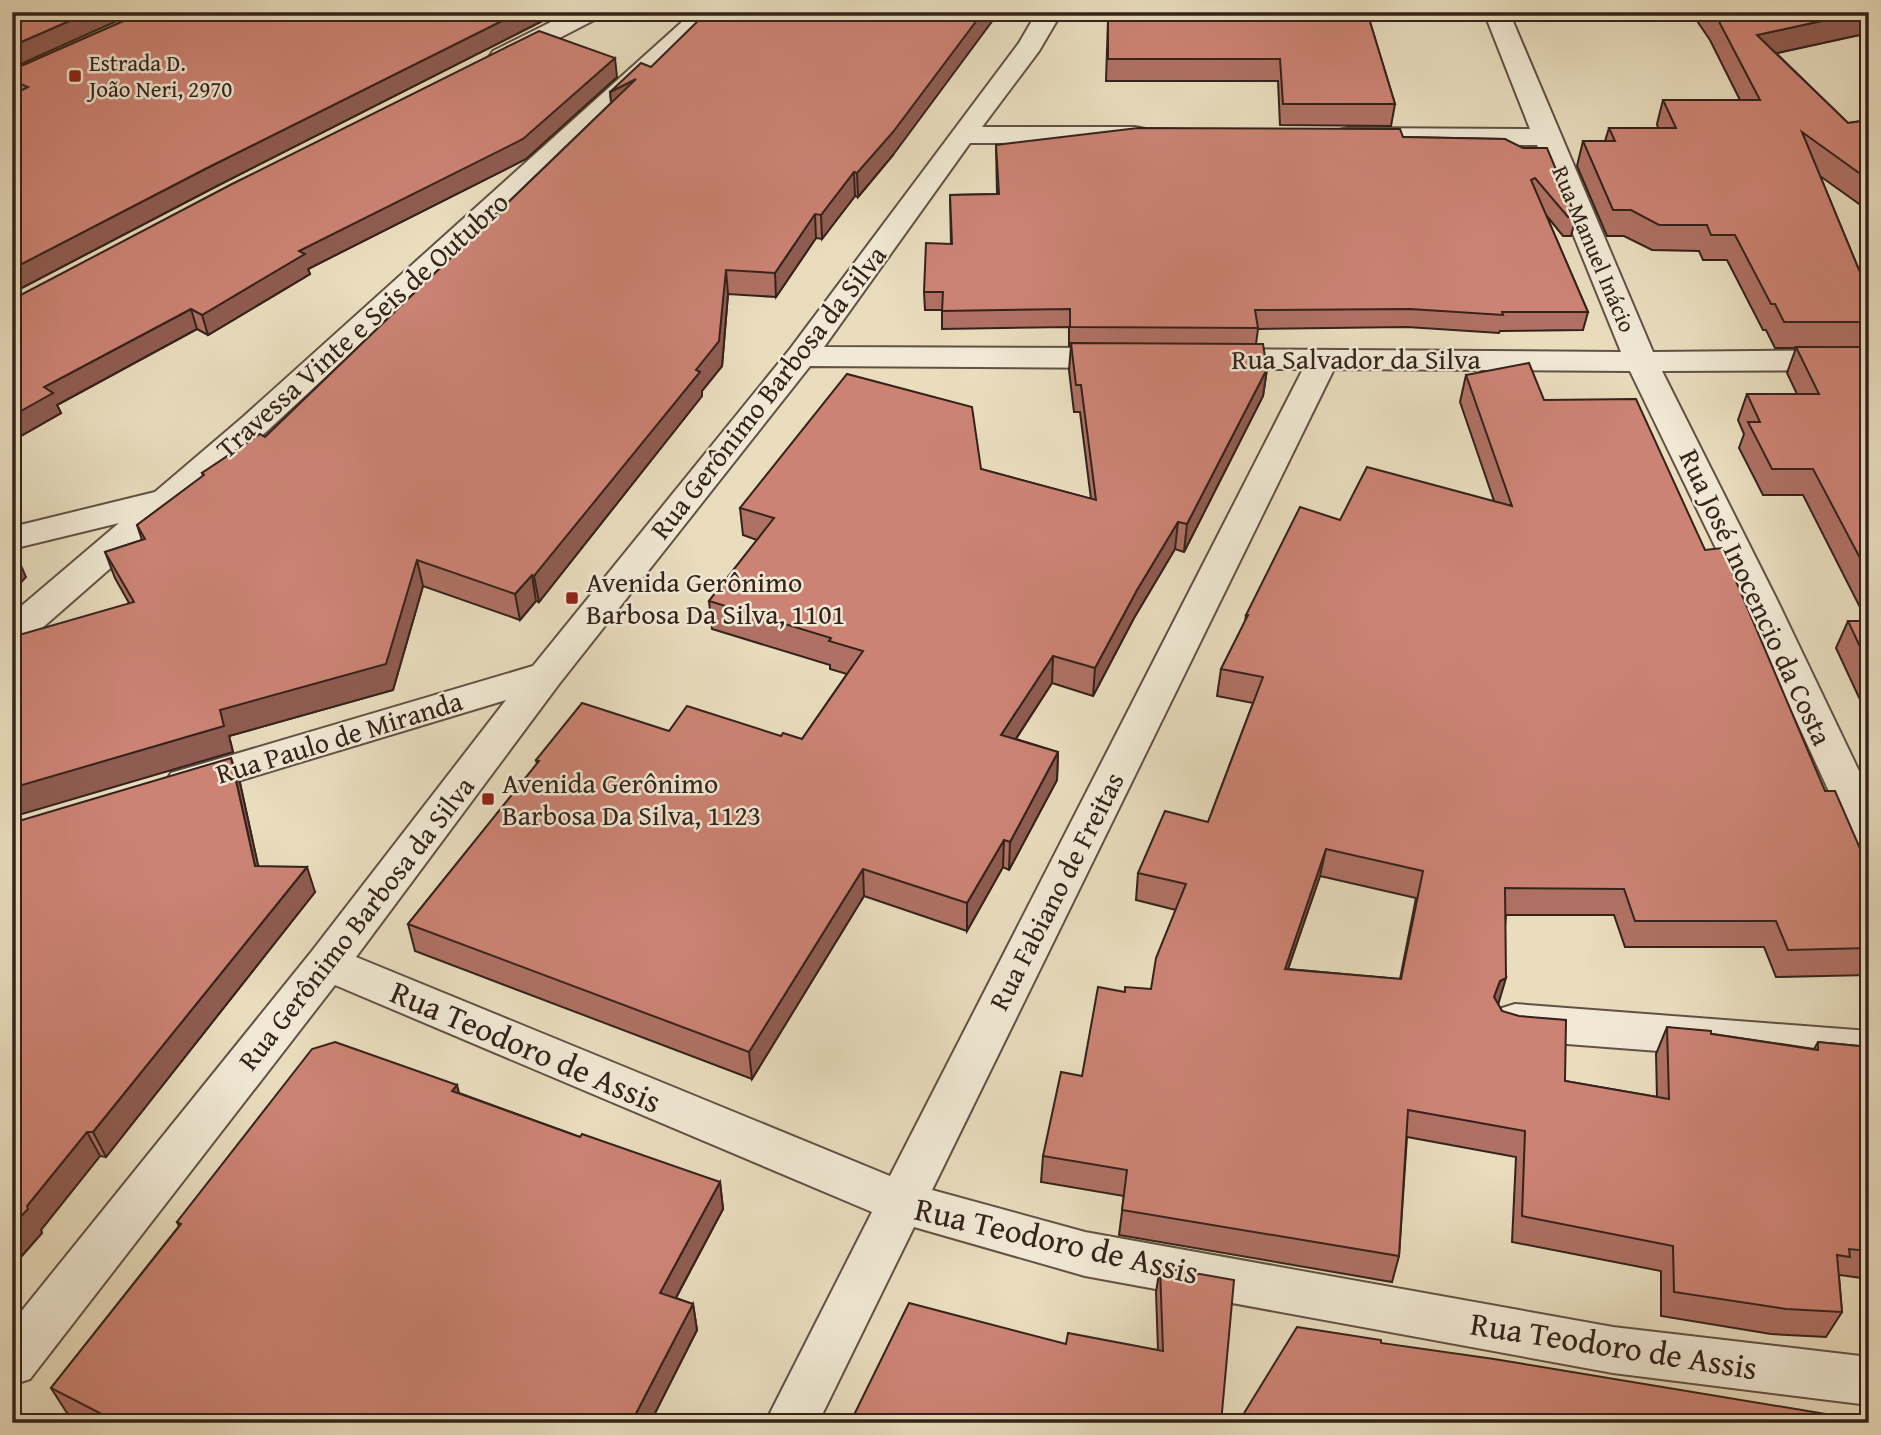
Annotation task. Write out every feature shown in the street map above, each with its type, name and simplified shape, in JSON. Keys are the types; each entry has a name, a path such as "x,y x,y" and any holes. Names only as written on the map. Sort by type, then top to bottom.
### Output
{"street":[{"path":"481,67 591,12"},
{"name":"Travessa Vinte e Seis de Outubro","path":"12,634 255,424 709,12"},
{"name":"Rua Gerônimo Barbosa da Silva","path":"12,1362 34,1315 327,963 546,675 801,356 1030,46 1050,12"},
{"name":"Rua Manuel Inácio","path":"1496,12 1624,325 1643,360"},
{"path":"962,135 1157,135"},
{"name":"Rua Manuel Inácio","path":"1325,136 1548,137"},
{"path":"801,356 1144,358"},
{"name":"Rua Salvador da Silva","path":"1186,359 1807,362 1869,359"},
{"name":"Rua Fabiano de Freitas","path":"791,1423 1323,360"},
{"name":"Rua José Inocencio da Costa","path":"1643,360 1869,835"},
{"path":"12,538 165,501"},
{"name":"Rua Paulo de Miranda","path":"146,795 546,675"},
{"name":"Rua Teodoro de Assis","path":"327,963 900,1202 1085,1254 1613,1350 1869,1381"},
{"path":"1510,1022 1869,1049"}],"building":[{"path":"12,12 90,12 12,46"},
{"path":"144,12 520,12 12,269 12,95 28,87 12,80 12,70"},
{"path":"707,12 983,12 893,132 857,173 854,172 821,215 815,214 775,273 726,270 719,341 696,370 700,372 534,576 532,575 515,594 417,560 386,664 220,710 224,726 12,788 12,637 134,602 105,552 145,539 137,525 204,475 202,473 260,434 265,437 636,79 610,92 641,63 651,67"},
{"path":"1110,12 1367,12 1395,104 1283,104 1280,59 1108,59"},
{"path":"1714,12 1863,12 1757,35 1848,123 1869,120 1869,180 1802,132 1859,270 1869,287 1869,322 1784,322 1775,304 1771,304 1735,235 1711,235 1707,225 1659,225 1631,210 1613,210 1583,141 1615,141 1609,128 1676,128 1663,100 1760,100"},
{"path":"539,31 615,58 523,139 299,251 305,254 202,315 191,309 44,387 53,393 12,416 12,298 232,184"},
{"path":"1138,128 1400,129 1403,137 1505,139 1523,148 1547,148 1576,217 1568,217 1535,178 1531,180 1588,312 1502,312 1503,315 1410,309 1255,310 1258,328 1070,327 1070,309 942,311 943,292 924,292 926,243 952,244 950,195 999,194 996,145"},
{"path":"1071,343 1263,344 1267,369 1187,524 1178,522 1095,668 1053,656 1001,735 1058,752 1010,842 1004,840 967,903 863,869 749,1052 408,924 582,703 669,731 687,706 781,736 783,733 802,739 863,651 829,641 831,638 709,601 774,518 740,508 847,374 972,407 981,469 1096,500 1081,385 1076,385"},
{"path":"1796,347 1869,347 1869,575 1813,469 1772,469 1748,422 1760,422 1747,394 1819,394"},
{"path":"1529,363 1544,400 1636,399 1705,550 1722,548 1825,791 1835,791 1869,869 1869,948 1788,950 1776,921 1635,921 1624,889 1505,888 1506,978 1500,981 1494,997 1502,1011 1519,1016 1566,1020 1565,1081 1669,1099 1667,1027 1711,1031 1711,1034 1818,1050 1818,1042 1869,1047 1869,1251 1849,1249 1850,1257 1837,1255 1842,1312 1786,1309 1674,1292 1673,1246 1522,1216 1525,1131 1408,1110 1399,1256 1122,1210 1127,1170 1043,1156 1061,1072 1082,1076 1098,987 1125,992 1125,987 1151,989 1156,958 1186,884 1138,873 1165,811 1208,822 1263,677 1221,669 1300,507 1340,520 1367,467 1512,506 1466,375","holes":["1326,849 1423,871 1401,979 1285,969"]},
{"path":"1848,621 1869,621 1869,666"},
{"path":"231,758 255,866 307,867 93,1132 87,1132 12,1226 12,823"},
{"path":"335,1042 457,1085 452,1091 580,1137 582,1134 720,1182 660,1293 693,1304 631,1423 119,1423 51,1388 181,1224 177,1222 312,1049"},
{"path":"1160,1267 1234,1280 1221,1423 850,1423 909,1303 1066,1344 1068,1333 1163,1351"},
{"path":"1297,1327 1381,1340 1381,1343 1850,1418 1850,1423 1238,1423"}],"place":[{"name":"Estrada D. João Neri, 2970","path":"75,76"},
{"name":"Avenida Gerônimo Barbosa Da Silva, 1101","path":"572,598"},
{"name":"Avenida Gerônimo Barbosa Da Silva, 1123","path":"488,799"}]}
